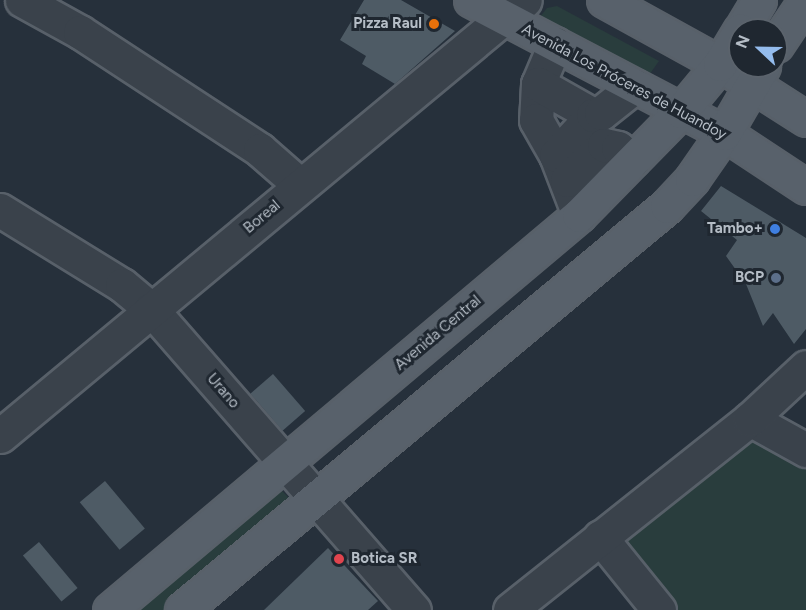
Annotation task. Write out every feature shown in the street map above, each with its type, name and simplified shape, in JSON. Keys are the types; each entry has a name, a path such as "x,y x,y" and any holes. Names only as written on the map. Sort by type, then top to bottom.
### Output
{"main road":[{"name":"Avenida Los Próceres de Huandoy","path":"471,0 514,9 555,44 724,133 806,187"},
{"path":"604,0 728,66"},
{"name":"Avenida Central","path":"748,18 759,0"},
{"path":"788,27 806,0"},
{"name":"Avenida Central","path":"110,610 579,215 681,111 720,64 728,51"},
{"path":"182,610 666,206 692,179 724,133 755,78"},
{"path":"760,78 806,119"}],"street":[{"path":"21,0 80,32 260,150 300,185"},
{"name":"Boreal","path":"0,436 514,9"},
{"path":"555,44 538,84 536,120 562,168 569,195 579,215"},
{"path":"538,84 592,116"},
{"path":"562,168 592,116 635,86"},
{"path":"562,168 601,146 618,148 633,160"},
{"name":"Urano","path":"0,210 122,285 152,309 414,610"},
{"path":"510,610 750,419 806,367"},
{"path":"750,419 806,450"},
{"path":"600,537 659,610"}],"green space":[{"path":"557,6 659,61 642,85 541,26 540,17 547,8"},
{"path":"750,432 806,464 806,610 672,610 615,540"},
{"path":"278,487 289,498 285,509 166,610 125,610"}],"building":[{"path":"364,0 401,0 455,31 395,84 362,64 366,56 340,40"},
{"path":"721,186 806,238 806,329 794,344 773,313 763,326 746,284 726,256 737,240 701,211"},
{"path":"273,374 305,411 283,431 250,394"},
{"path":"105,481 145,528 120,550 80,502"},
{"path":"39,542 78,588 61,601 23,555"},
{"path":"328,548 378,601 368,610 264,610"}],"place":[{"name":"Pizza Raul","path":"434,24"},
{"name":"Tambo+","path":"775,229"},
{"name":"BCP","path":"776,278"},
{"name":"Botica SR","path":"339,559"}]}
